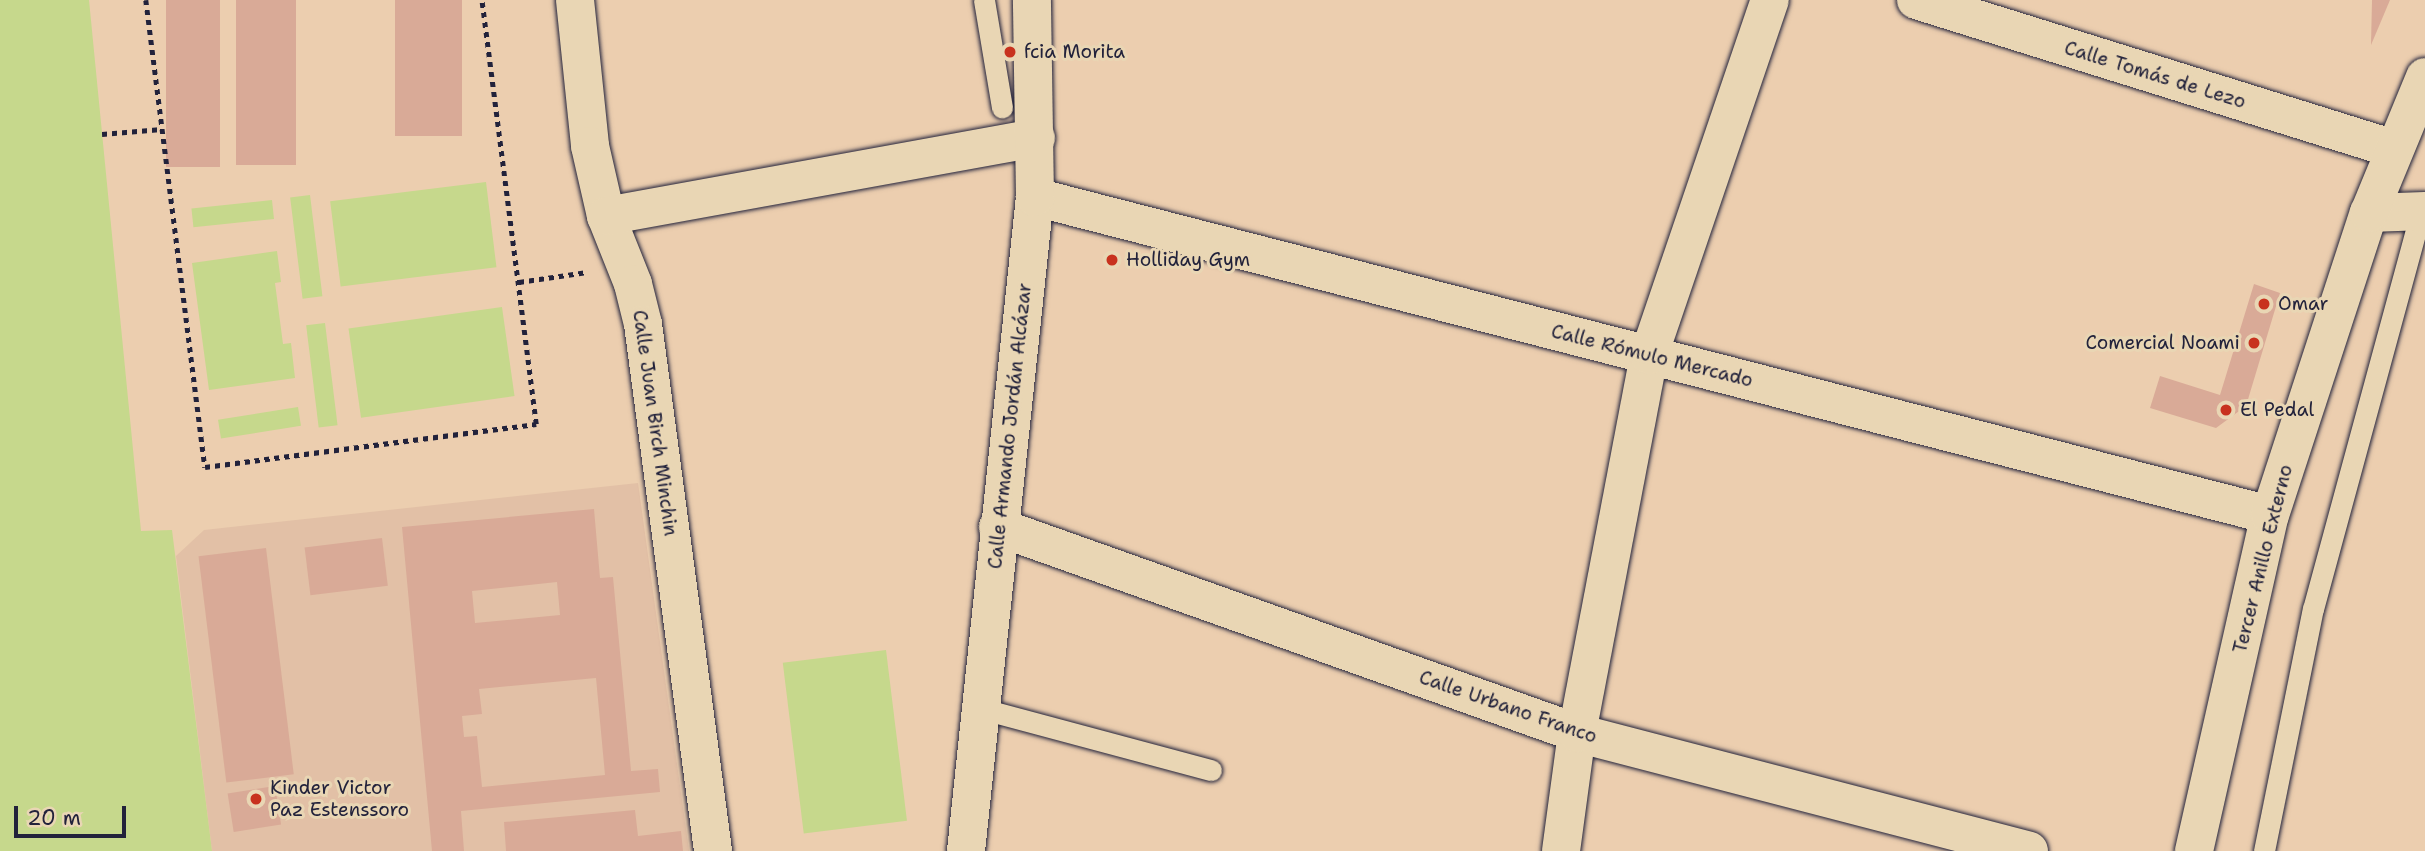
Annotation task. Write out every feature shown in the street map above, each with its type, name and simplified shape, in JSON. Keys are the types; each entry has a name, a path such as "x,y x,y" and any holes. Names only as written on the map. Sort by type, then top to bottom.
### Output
{"street":[{"name":"Calle Juan Birch Minchin","path":"575,0 590,146 606,216 633,284 643,324 713,851"},
{"name":"Calle Armando Jordán Alcázar","path":"966,851 983,709 998,527 1035,197 1032,0"},
{"path":"1561,851 1577,733 1649,355 1770,0"},
{"name":"Calle Tomás de Lezo","path":"1916,0 2394,149"},
{"name":"Tercer Anillo Externo","path":"2194,851 2270,515 2369,214 2425,77"},
{"path":"606,216 1036,138"},
{"name":"Calle Rómulo Mercado","path":"1035,197 2270,515"},
{"path":"2369,214 2423,211"},
{"name":"Calle Urbano Franco","path":"998,527 1577,733 2029,851"}],"lane":[{"path":"984,0 1002,108"},
{"path":"2264,851 2313,609 2423,211"},
{"path":"983,709 1211,770"}],"path":[{"path":"145,0 205,467 536,424 482,0"},
{"path":"102,134 162,129"},
{"path":"519,282 624,267"}],"shaded area":[{"path":"638,483 689,851 212,851 176,556 204,530"}],"green space":[{"path":"0,0 89,0 141,531 172,530 212,851 0,851"},
{"path":"486,182 496,267 341,286 330,201"},
{"path":"310,195 322,296 303,299 290,197"},
{"path":"272,200 274,219 193,227 191,208"},
{"path":"277,251 281,282 275,283 283,344 291,343 295,378 209,390 192,263"},
{"path":"502,307 515,396 361,418 349,329"},
{"path":"325,323 338,425 319,428 306,325"},
{"path":"298,407 301,426 221,438 218,420"},
{"path":"886,650 907,821 804,833 783,663"}],"building":[{"path":"166,0 220,0 220,167 166,167"},
{"path":"236,0 296,0 296,165 236,165"},
{"path":"395,0 462,0 462,136 395,136"},
{"path":"2372,0 2390,0 2371,45"},
{"path":"2254,284 2280,293 2246,406 2216,428 2150,408 2160,376 2220,395"},
{"path":"594,509 600,578 613,577 631,771 658,769 660,792 461,811 464,851 432,851 402,527","holes":["557,582 560,615 475,623 472,591","596,678 605,775 482,787 477,736 464,737 462,716 482,714 479,689"]},
{"path":"382,538 388,586 310,595 305,548"},
{"path":"266,548 294,774 226,783 199,556"},
{"path":"275,786 281,825 234,832 228,794"},
{"path":"635,810 638,836 681,831 683,851 506,851 504,822"}],"place":[{"name":"fcia Morita","path":"1010,52"},
{"name":"Holliday Gym","path":"1112,260"},
{"name":"Omar","path":"2264,304"},
{"name":"Comercial Noami","path":"2254,343"},
{"name":"El Pedal","path":"2226,410"},
{"name":"Kinder Victor Paz Estenssoro","path":"256,799"}]}
